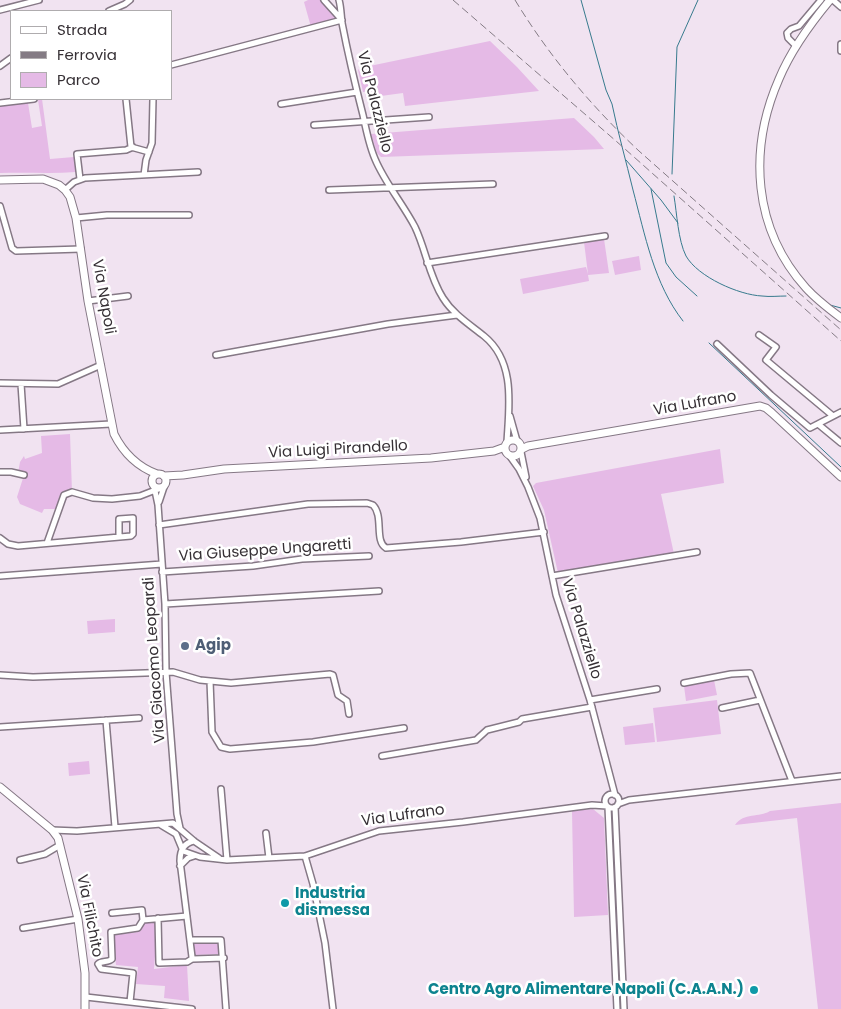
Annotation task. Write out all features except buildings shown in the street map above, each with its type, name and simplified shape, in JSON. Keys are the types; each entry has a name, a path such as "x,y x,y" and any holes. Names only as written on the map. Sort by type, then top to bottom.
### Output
{"street":[{"path":"0,10 39,0"},
{"path":"111,10 130,0"},
{"path":"172,65 342,20 324,0"},
{"name":"Via Palazziello","path":"340,0 342,20 357,92 373,154 415,228 441,296 456,315 486,338 498,352 507,377 509,408 507,449 528,487 544,532 556,595 590,700 616,801 624,1009"},
{"path":"796,46 788,38 788,33 791,29 802,24 821,0"},
{"path":"841,7 832,0 796,46 779,79 764,123 760,161 760,190 770,227 783,257 808,290 841,318"},
{"path":"841,44 841,52"},
{"path":"281,104 357,92"},
{"path":"0,103 26,100"},
{"path":"126,100 130,144 133,147 148,152"},
{"path":"144,175 148,152 152,143 153,100"},
{"path":"314,125 429,117"},
{"path":"80,179 77,154 126,150 133,147"},
{"path":"0,180 43,179 59,185 65,190 80,179 198,172"},
{"path":"329,190 493,184"},
{"name":"Via Napoli","path":"65,190 72,202 76,218 88,301 114,434 120,445 142,467 157,486"},
{"path":"0,206 12,248 16,251 81,249"},
{"path":"76,218 107,215 189,215"},
{"path":"427,263 605,236"},
{"path":"88,301 128,296"},
{"path":"216,355 341,332 456,315"},
{"path":"759,335 776,347 766,360 833,416"},
{"path":"716,344 810,428 841,412"},
{"path":"0,383 58,384 101,365"},
{"path":"21,384 24,429"},
{"name":"Via Lufrano","path":"522,446 760,406 772,413 841,477"},
{"name":"Via Palazziello","path":"509,408 522,446 528,487"},
{"path":"0,430 111,424"},
{"path":"818,424 841,443"},
{"path":"513,440 522,446 516,456 507,449 513,440"},
{"name":"Via Luigi Pirandello","path":"161,475 183,475 224,469 431,458 507,449"},
{"name":"Via Napoli","path":"142,467 161,475"},
{"path":"0,472 24,475"},
{"path":"47,543 64,495 72,492 85,497 106,499 140,496 148,493 166,480 161,475 153,477 157,486"},
{"name":"Via Luigi Pirandello","path":"157,486 183,475"},
{"name":"Via Giacomo Leopardi","path":"157,486 158,505"},
{"name":"Via Giacomo Leopardi","path":"157,486 165,604 166,672 177,814 180,828"},
{"path":"159,525 308,504 367,503 373,505 378,511 380,543 386,548 461,542 544,532"},
{"path":"0,538 12,545 119,537 132,535 133,518 119,518 119,537"},
{"path":"552,576 697,552"},
{"name":"Via Giuseppe Ungaretti","path":"162,572 253,566 276,561 369,556"},
{"path":"0,576 162,564"},
{"path":"165,604 379,591"},
{"path":"0,675 33,676 174,672 210,681 231,682 325,674 333,675 338,695 347,701 349,714"},
{"path":"684,683 731,674 750,673 792,782"},
{"path":"210,681 212,732 221,747 230,749 313,742 404,728"},
{"path":"590,700 657,689"},
{"path":"722,708 760,700"},
{"path":"382,756 476,740 487,730 519,722 522,719 592,707"},
{"path":"0,727 139,718"},
{"path":"106,720 115,827"},
{"path":"616,801 610,795 607,802 792,782 841,776"},
{"name":"Via Palazziello","path":"609,778 607,802 617,1009"},
{"path":"0,787 52,830 77,831 174,823 194,841 224,860"},
{"path":"221,789 224,860"},
{"name":"Via Lufrano","path":"182,850 196,856 224,860 305,856 379,830 462,822 607,802"},
{"name":"Via Giacomo Leopardi","path":"174,823 177,814"},
{"path":"173,831 174,823"},
{"path":"161,825 173,831 182,850 180,866 192,959"},
{"name":"Via Filichito","path":"52,830 58,838 78,919 85,973 86,997 84,1009"},
{"path":"266,833 269,858"},
{"path":"182,850 187,843 194,841"},
{"path":"20,860 44,854 60,845"},
{"path":"180,866 188,858 196,856 202,851 200,845"},
{"path":"305,856 313,884 325,943 333,1009"},
{"path":"112,913 142,910 143,920 138,928 111,932 112,958 98,964 100,968 133,973 130,1002"},
{"path":"143,920 186,916"},
{"path":"158,918 159,963 224,958"},
{"path":"23,928 78,919"},
{"path":"190,940 221,940 224,958 226,1009"},
{"path":"86,997 192,1009"}],"green space":[{"path":"320,0 335,15 336,19 311,27 304,2"},
{"path":"490,41 539,91 405,106 403,93 366,98 365,92 363,92 358,70 360,68"},
{"path":"38,100 42,100 50,159 74,157 76,172 0,173 0,105 28,103 32,128 42,126"},
{"path":"574,118 604,149 381,157 377,153 371,134"},
{"path":"604,239 609,273 588,275 589,281 523,294 520,279 586,267 588,274 584,242"},
{"path":"639,256 641,270 615,275 612,261"},
{"path":"70,434 72,492 60,509 44,509 42,513 20,504 17,497 24,475 18,473 20,462 24,456 25,459 42,453 41,436"},
{"path":"720,449 724,483 661,494 674,554 558,573 544,510 533,486 536,483"},
{"path":"115,619 115,632 88,634 87,621"},
{"path":"714,680 717,695 686,701 684,686"},
{"path":"717,700 721,734 657,742 653,708"},
{"path":"653,723 655,742 625,745 623,727"},
{"path":"89,761 90,774 69,776 68,763"},
{"path":"841,803 841,1009 818,1009 797,818 735,825 743,818 770,811"},
{"path":"593,809 604,818 608,915 574,917 572,811"},
{"path":"158,918 154,969 187,965 189,1001 164,998 165,986 136,984 138,967 116,965 113,935 138,932 143,920"},
{"path":"192,941 220,941 222,954 194,955"}],"waterway":[{"path":"581,0 606,90 612,104 646,241 665,291 683,321"},
{"path":"672,174 677,47 698,0"},
{"path":"626,160 661,200 678,223"},
{"path":"651,189 666,263 676,277 697,296"},
{"path":"674,196 679,235 683,250 692,264 709,278 742,292 753,295 786,296"},
{"path":"830,305 841,308"},
{"path":"709,343 841,467"}],"railway":[{"path":"453,0 616,141 841,341"},
{"path":"515,0 542,41 572,80 621,134 841,330"}],"place":[{"name":"Agip","path":"185,646"},
{"name":"Industria dismessa","path":"285,903"},
{"name":"Centro Agro Alimentare Napoli (C.A.A.N.)","path":"754,990"}]}
